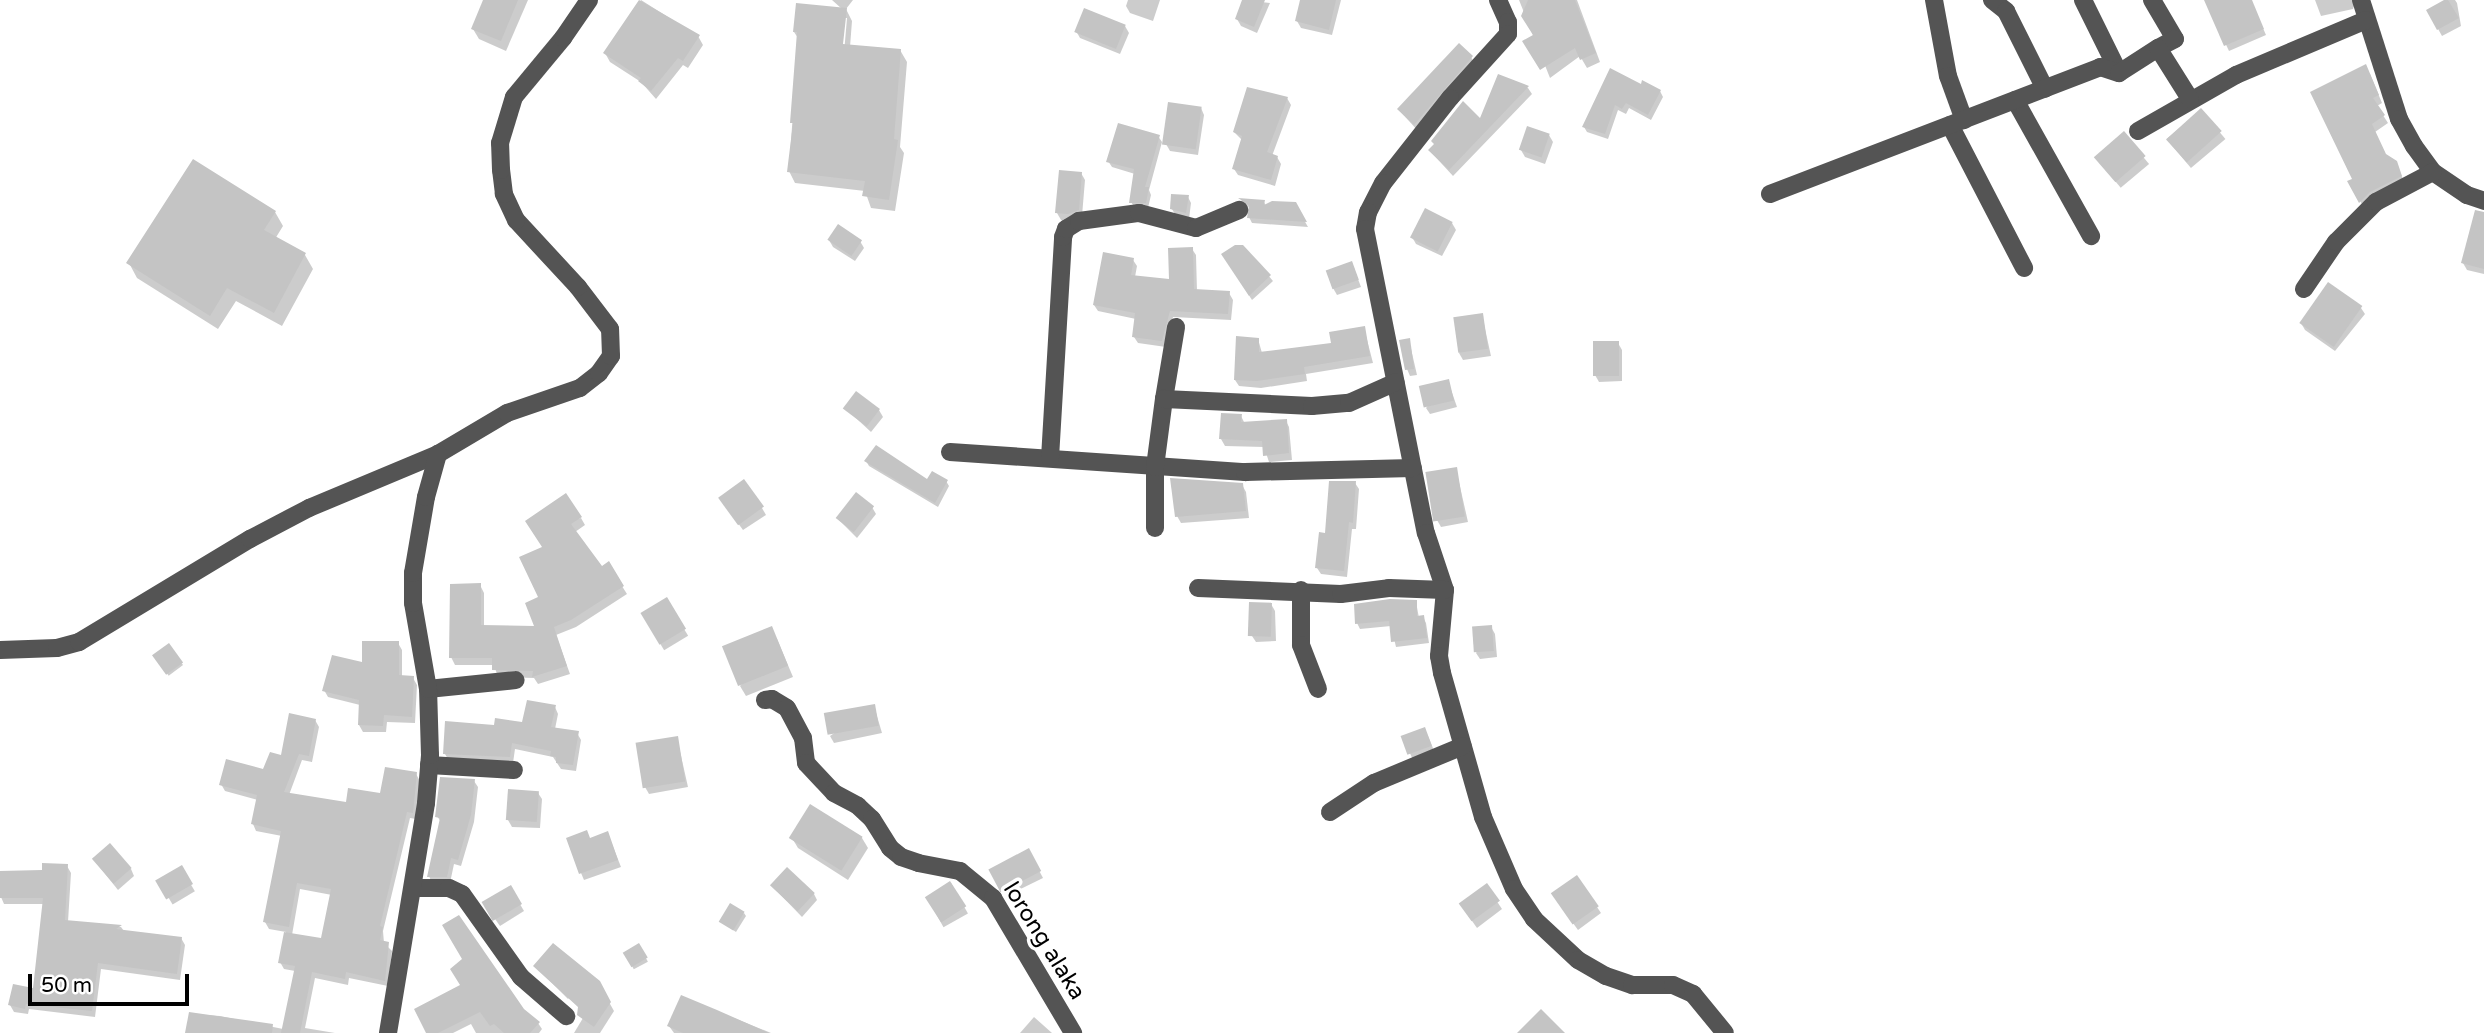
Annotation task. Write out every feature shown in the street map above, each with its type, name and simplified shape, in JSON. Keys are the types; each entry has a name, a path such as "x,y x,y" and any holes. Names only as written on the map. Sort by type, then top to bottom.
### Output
{"street":[{"path":"0,650 57,649 79,642 250,538 309,508 438,454 508,413 580,388 600,373 611,356 610,330 578,287 516,220 503,194 500,143 514,97 564,38 589,0"},
{"path":"1497,0 1508,22 1508,34 1450,98 1383,183 1368,212 1365,229 1432,557 1445,590 1439,656 1463,746 1498,856 1534,919 1578,960 1606,976 1632,985 1673,985 1693,994 1725,1033"},
{"path":"1934,0 1957,122 2024,268"},
{"path":"1992,0 2006,10 2045,89"},
{"path":"2083,0 2119,73"},
{"path":"2119,73 2175,39 2152,0"},
{"path":"2361,0 2399,119 2413,146 2433,172 2467,195 2483,199"},
{"path":"2138,131 2236,75 2367,20"},
{"path":"2158,48 2190,99"},
{"path":"1770,194 2100,67 2119,73"},
{"path":"2015,100 2091,236"},
{"path":"2304,289 2336,242 2376,202 2433,172"},
{"path":"1050,458 1063,237 1066,229 1079,221 1139,213 1196,228 1239,210"},
{"path":"1156,528 1155,467 1176,327"},
{"path":"1164,399 1324,405 1349,403 1396,382"},
{"path":"950,452 1245,472 1413,468"},
{"path":"388,1033 413,888 429,765 428,689 414,603 413,573 424,508 438,454"},
{"path":"1198,588 1301,590 1341,594 1389,588 1445,590"},
{"path":"1301,590 1301,645 1318,689"},
{"path":"428,689 516,680"},
{"name":"lorong alaka","path":"765,700 772,699 787,708 803,738 806,763 834,793 858,806 872,819 890,848 901,857 918,863 960,871 993,898 1073,1033"},
{"path":"1330,812 1374,783 1463,746"},
{"path":"429,765 514,770"},
{"path":"413,888 458,891 528,985 566,1016"}],"building":[{"path":"483,0 518,0 501,41 471,29"},
{"path":"639,0 700,35 683,61 678,58 651,91 638,81 641,78 603,53"},
{"path":"1242,0 1265,0 1254,27 1235,19"},
{"path":"1300,0 1336,0 1329,30 1295,21"},
{"path":"1528,0 1575,0 1596,53 1580,60 1575,48 1540,70 1522,41 1533,35 1521,16"},
{"path":"2204,0 2252,0 2264,29 2224,46"},
{"path":"2448,0 2459,18 2437,30 2426,10"},
{"path":"796,3 847,8 843,44 901,49 894,139 898,140 889,200 862,196 865,181 787,172 793,123 790,123 797,32 793,32"},
{"path":"1084,8 1126,25 1116,49 1074,32"},
{"path":"1459,43 1473,56 1414,125 1397,109"},
{"path":"2366,64 2379,95 2373,98 2385,115 2372,124 2386,154 2397,161 2402,176 2370,192 2359,203 2347,181 2352,179 2310,92"},
{"path":"1610,68 1641,84 1642,80 1661,90 1648,115 1626,103 1622,109 1615,105 1605,134 1582,127"},
{"path":"1498,74 1529,86 1449,170 1428,150 1434,144 1431,141 1463,101 1480,118"},
{"path":"1247,87 1288,97 1267,152 1278,156 1271,180 1232,169 1242,136 1233,132"},
{"path":"1168,102 1202,107 1196,149 1162,145"},
{"path":"2201,108 2222,131 2187,162 2166,139"},
{"path":"1118,123 1160,135 1145,187 1149,187 1146,203 1129,203 1134,169 1106,162"},
{"path":"1527,126 1550,134 1542,157 1519,150"},
{"path":"2124,131 2146,156 2115,182 2094,157"},
{"path":"193,159 276,211 264,230 306,253 274,313 227,288 210,316 126,263"},
{"path":"1059,170 1082,172 1079,210 1068,214 1055,213"},
{"path":"1171,194 1189,195 1186,213 1170,209"},
{"path":"1238,198 1265,200 1264,205 1272,201 1296,202 1307,222 1247,218 1249,205"},
{"path":"1425,208 1453,222 1438,251 1410,237"},
{"path":"2475,210 2484,212 2484,269 2461,263"},
{"path":"838,224 862,240 851,256 827,240"},
{"path":"1235,245 1243,245 1271,275 1249,296 1221,254"},
{"path":"1193,247 1194,289 1230,291 1228,314 1170,311 1162,341 1132,337 1135,313 1093,305 1103,252 1134,258 1131,275 1169,279 1168,248"},
{"path":"1352,261 1359,280 1333,289 1326,271"},
{"path":"2328,282 2362,306 2334,347 2299,323"},
{"path":"1483,313 1488,349 1458,353 1453,317"},
{"path":"1365,326 1370,356 1304,367 1305,374 1257,381 1234,380 1236,336 1259,338 1259,352 1331,343 1329,332"},
{"path":"1410,338 1414,369 1405,370 1399,340"},
{"path":"1593,341 1619,341 1619,376 1593,376"},
{"path":"1449,379 1454,400 1424,407 1419,386"},
{"path":"856,391 880,409 867,427 843,409"},
{"path":"1221,413 1242,414 1241,422 1287,419 1289,453 1263,456 1262,441 1219,439"},
{"path":"876,445 927,479 932,471 948,480 935,503 864,461"},
{"path":"1457,467 1465,516 1433,521 1425,472"},
{"path":"1170,478 1243,483 1246,511 1175,517"},
{"path":"744,479 764,507 738,525 718,498"},
{"path":"1329,481 1356,481 1353,523 1349,522 1344,571 1315,568 1319,532 1325,533"},
{"path":"856,492 874,506 854,532 836,518"},
{"path":"566,493 582,517 571,524 602,566 609,561 624,586 571,620 554,627 567,666 532,677 533,671 492,670 492,658 449,658 450,584 481,583 481,625 534,626 525,603 538,597 519,557 542,547 525,521"},
{"path":"667,597 686,629 659,645 640,613"},
{"path":"1390,599 1417,600 1417,616 1424,615 1427,638 1391,642 1389,621 1355,624 1354,604"},
{"path":"1249,602 1272,603 1271,637 1248,636"},
{"path":"1492,625 1494,651 1474,652 1472,626"},
{"path":"772,626 788,666 738,686 722,646"},
{"path":"362,641 399,641 399,675 414,676 412,717 384,715 383,726 358,725 359,700 322,691 332,655 362,662"},
{"path":"169,643 183,662 166,675 152,655"},
{"path":"527,700 556,705 551,727 579,731 573,765 556,763 556,757 550,756 551,751 512,743 510,757 443,754 445,721 494,725 495,718 522,722"},
{"path":"875,704 879,726 828,735 824,713"},
{"path":"289,713 316,719 309,756 299,754 284,792 346,802 348,788 380,793 385,767 417,772 413,813 407,812 380,926 383,927 380,940 389,942 385,981 346,972 345,979 312,972 300,1033 281,1033 295,966 278,963 284,932 321,938 331,889 297,883 289,927 263,922 281,831 251,824 257,795 219,785 226,759 263,769 270,752 281,755"},
{"path":"1425,727 1432,746 1407,755 1401,736"},
{"path":"678,736 685,781 643,788 636,743"},
{"path":"440,777 475,779 471,815 458,860 451,858 447,877 427,877 440,818 435,817"},
{"path":"508,789 539,791 537,822 506,820"},
{"path":"810,804 863,837 841,871 789,838"},
{"path":"587,830 590,838 608,831 618,860 579,874 566,838"},
{"path":"110,843 132,868 114,884 92,859"},
{"path":"1029,848 1041,871 1001,893 988,870"},
{"path":"42,863 68,864 65,920 122,925 116,929 182,937 177,974 98,963 92,1011 26,1004 25,1009 8,1005 13,984 33,988 43,898 0,898 0,871 42,870"},
{"path":"182,865 193,884 166,900 155,880"},
{"path":"787,867 815,893 798,911 770,885"},
{"path":"1577,875 1599,906 1573,924 1551,893"},
{"path":"950,881 966,906 941,922 925,897"},
{"path":"1487,883 1500,901 1472,921 1459,904"},
{"path":"511,885 522,904 493,921 482,902"},
{"path":"730,903 745,912 733,931 719,922"},
{"path":"459,915 524,1009 540,1022 530,1033 504,1033 494,1024 490,1026 480,1012 438,1033 426,1033 414,1009 460,985 450,969 462,959 442,925"},
{"path":"553,943 600,981 611,1002 594,1027 577,1015 578,1007 533,966"},
{"path":"639,943 648,958 631,967 623,953"},
{"path":"681,995 769,1033 683,1033 667,1026"},
{"path":"1541,1009 1565,1033 1517,1033"},
{"path":"189,1012 273,1024 272,1033 185,1033"}]}
